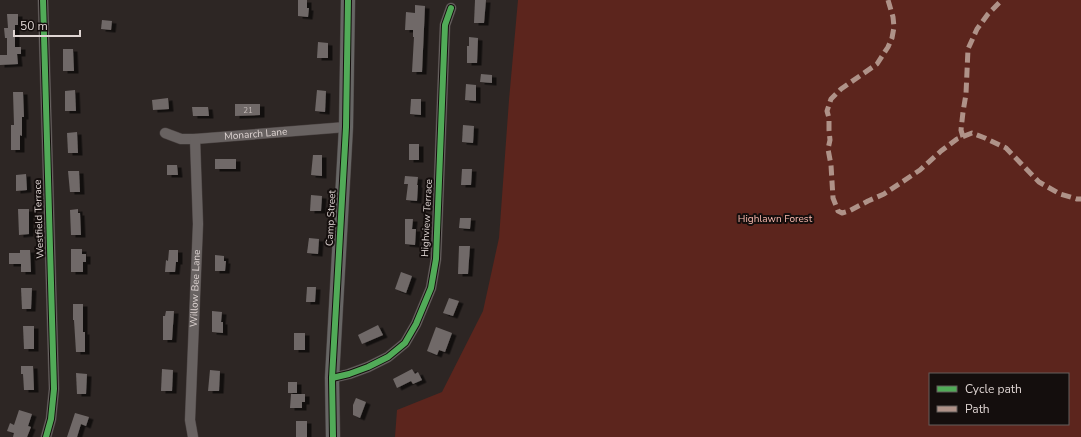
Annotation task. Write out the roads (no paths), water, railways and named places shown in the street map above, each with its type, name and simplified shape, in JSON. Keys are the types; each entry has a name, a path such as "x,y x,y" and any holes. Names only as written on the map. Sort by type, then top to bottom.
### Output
{"street":[{"name":"Westfield Terrace","path":"42,0 54,389 51,420 46,437"},
{"name":"Camp Street","path":"333,437 332,378 346,127 348,0"},
{"name":"Highview Terrace","path":"332,378 368,367 388,357 405,343 416,324 431,288 436,259 445,25 451,8"},
{"name":"Monarch Lane","path":"165,133 181,139 195,139 346,127"},
{"name":"Willow Bee Lane","path":"193,437 190,420 198,224 195,139"}],"park label":[{"name":"Highlawn Forest","path":"775,219"}]}
